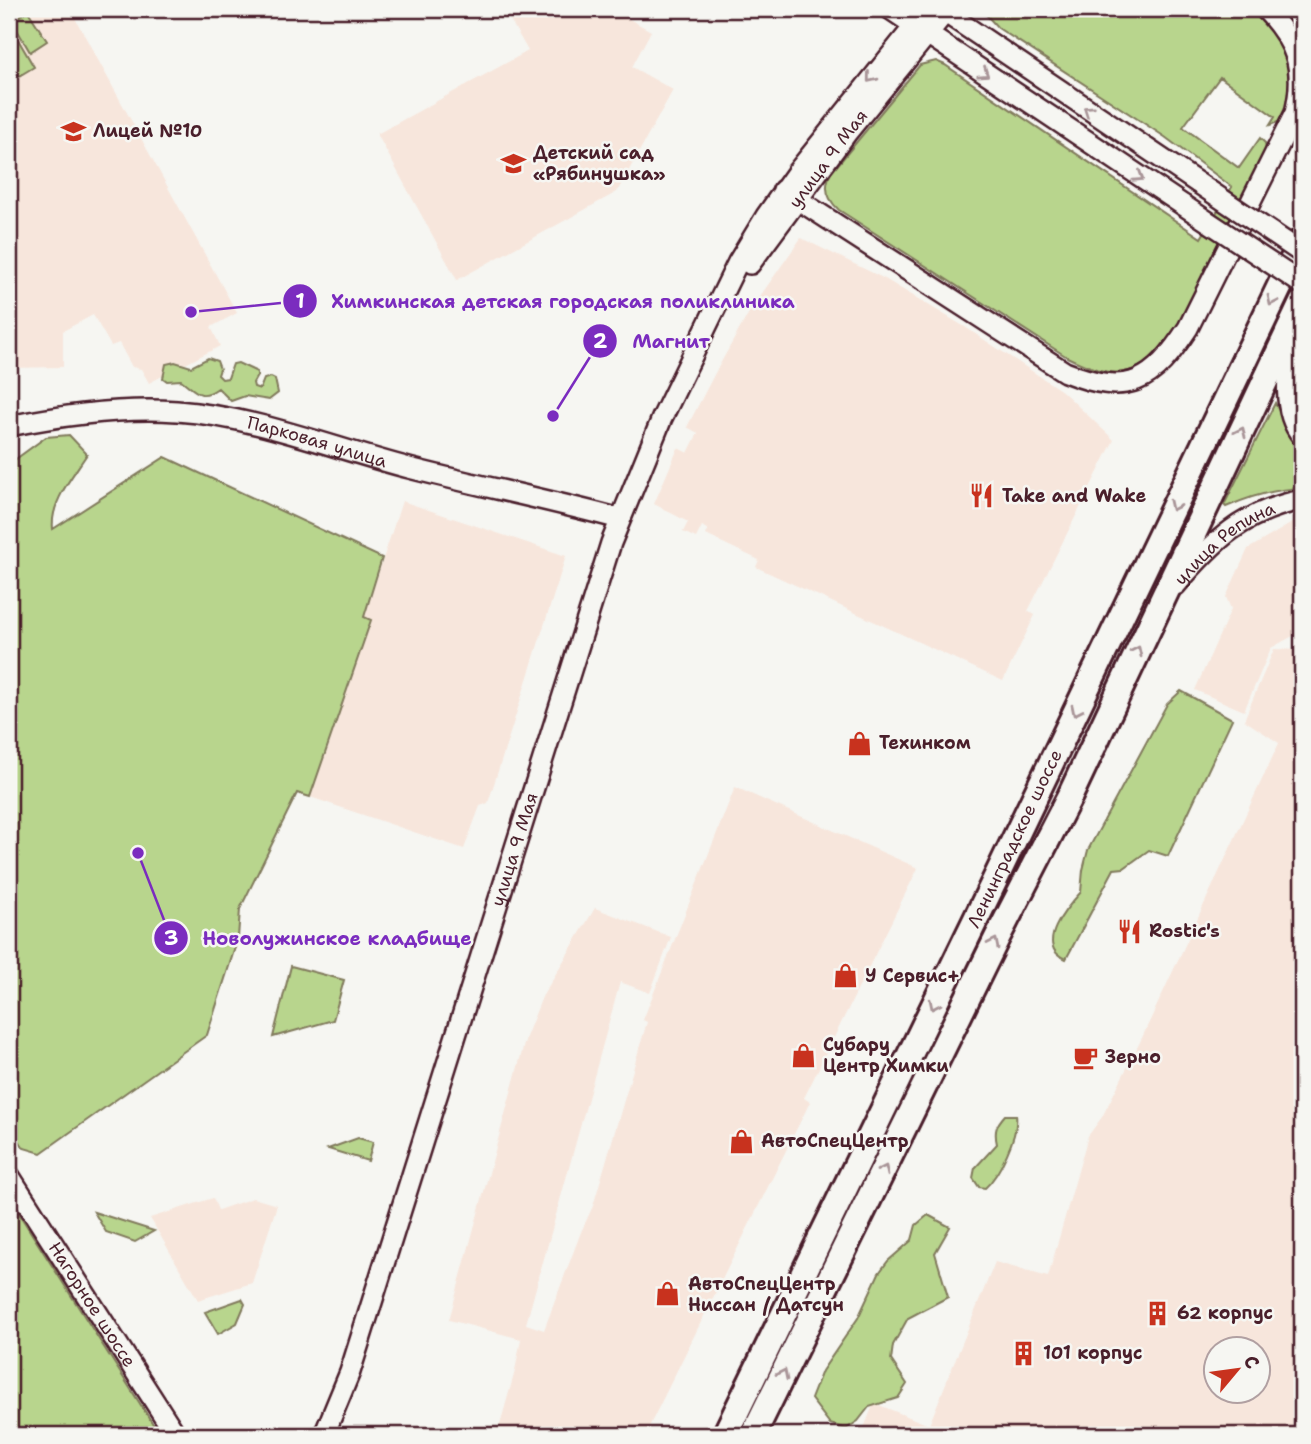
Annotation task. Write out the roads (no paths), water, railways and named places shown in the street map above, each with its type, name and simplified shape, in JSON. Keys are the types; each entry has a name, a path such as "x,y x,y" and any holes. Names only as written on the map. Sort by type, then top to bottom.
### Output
{"highway":[{"name":"Ленинградское шоссе","path":"724,1435 991,888 1302,240"},
{"name":"Ленинградское шоссе","path":"754,1435 997,938 1070,796 1300,309"}],"main road":[{"path":"890,9 1302,284"},
{"path":"790,195 1065,372 1090,382 1134,382 1149,375 1170,356 1188,328 1295,113 1301,90 1295,51 1277,22 1265,9"},
{"path":"940,10 1302,253"},
{"name":"улица 9 Мая","path":"324,1435 350,1372 620,519 662,418 738,261 921,30 940,10"},
{"path":"1300,309 1289,368 1289,399 1293,420 1302,436"},
{"name":"Парковая улица","path":"9,426 114,411 177,411 228,418 461,481 620,519"},
{"name":"улица Репина","path":"1159,604 1201,555 1227,531 1254,514 1302,500"},
{"name":"Нагорное шоссе","path":"9,1175 176,1435"}],"place":[{"name":"Лицей №10","path":"73,131"},
{"name":"Детский сад «Рябинушка»","path":"513,163"},
{"name":"Химкинская детская городская поликлиника","path":"191,312"},
{"name":"Магнит","path":"553,416"},
{"name":"Take and Wake","path":"982,496"},
{"name":"Техинком","path":"859,743"},
{"name":"Новолужинское кладбище","path":"138,853"},
{"name":"Rostic's","path":"1129,931"},
{"name":"У Сервис+","path":"845,976"},
{"name":"Субару Центр Химки","path":"803,1055"},
{"name":"Зерно","path":"1085,1057"},
{"name":"АвтоСпецЦентр","path":"741,1141"},
{"name":"АвтоСпецЦентр Ниссан / Датсун","path":"668,1294"},
{"name":"62 корпус","path":"1157,1313"},
{"name":"101 корпус","path":"1023,1353"}]}
